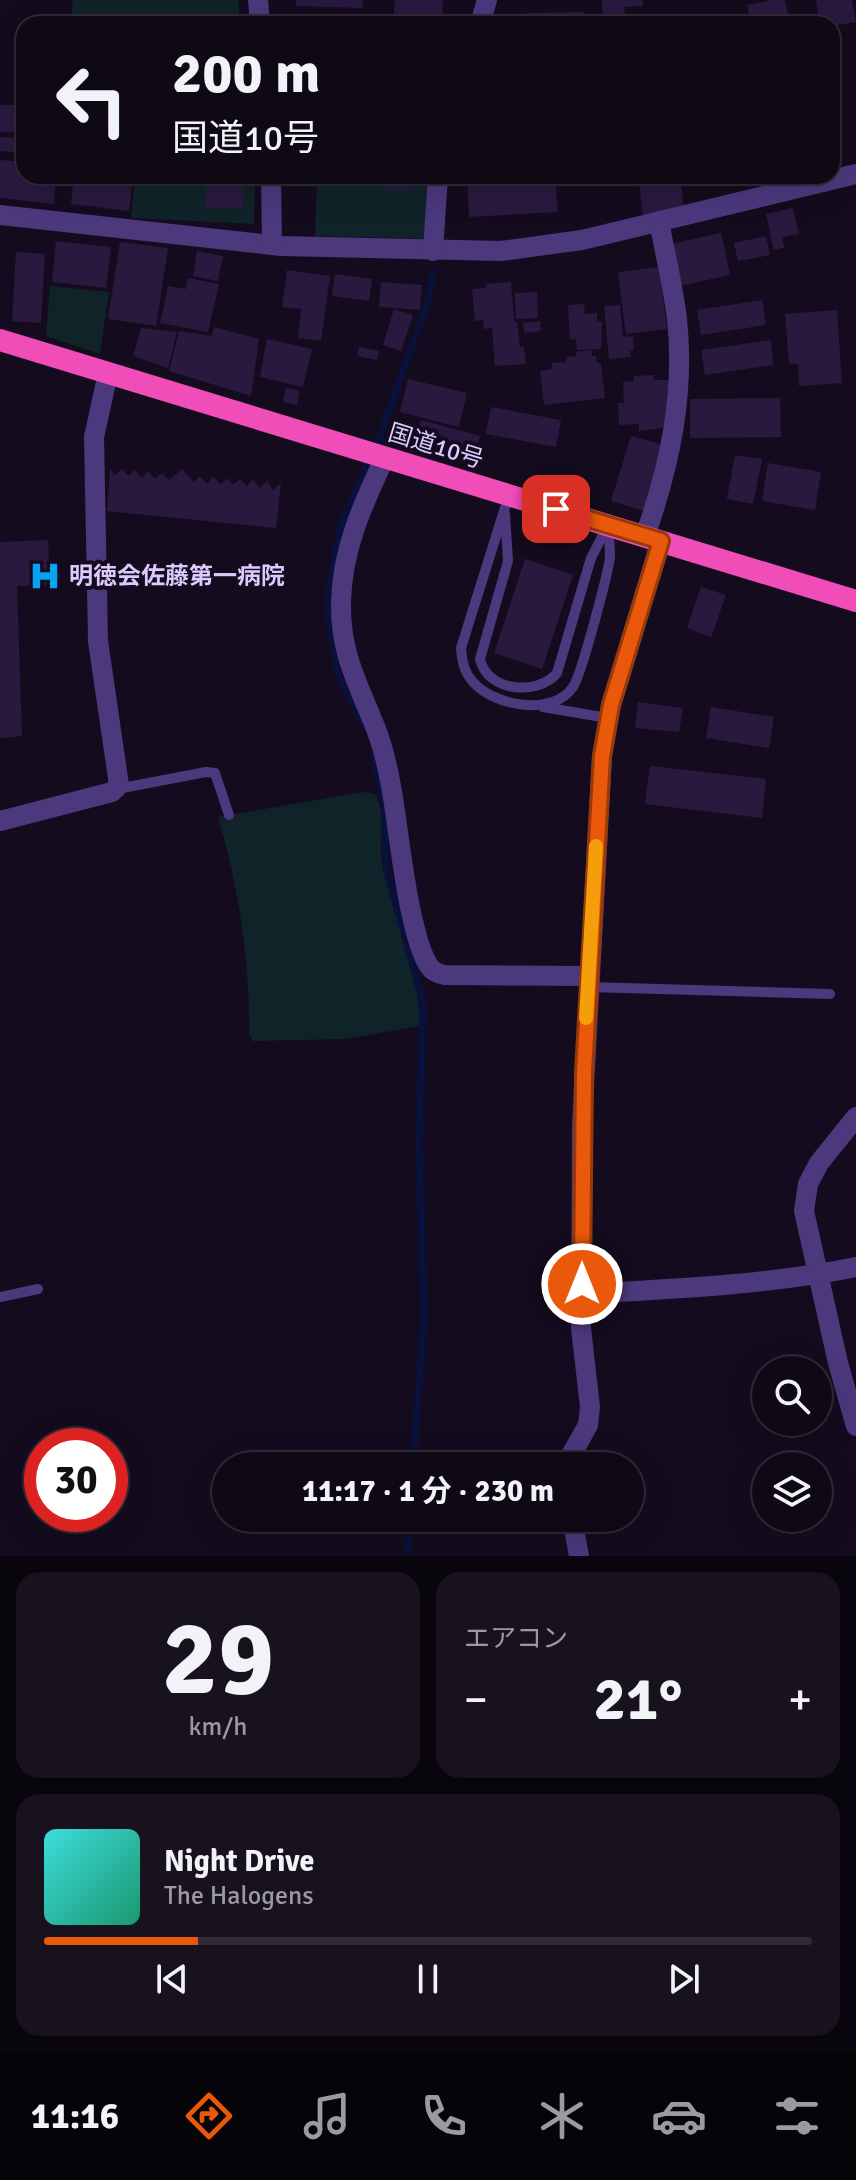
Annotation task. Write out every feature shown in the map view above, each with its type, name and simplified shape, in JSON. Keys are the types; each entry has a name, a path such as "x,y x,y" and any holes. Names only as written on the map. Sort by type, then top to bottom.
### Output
{"highway":[{"name":"国道10号","path":"0,340 385,457 507,502 608,525 856,601"}],"street":[{"path":"271,184 272,244"},
{"path":"433,251 437,184"},
{"path":"0,215 272,244 433,251 537,247 814,184"},
{"path":"572,1452 589,1417 581,1328 583,1111 601,767 608,718 653,539 675,431 679,385 677,317 659,221"},
{"path":"0,821 117,789 119,785 101,678 98,626 94,437 108,373"},
{"path":"385,457 358,517 345,557 341,603 343,644 386,761 408,893 426,960 434,971 445,975 589,981"},
{"path":"856,1117 826,1152 806,1192 806,1227 856,1426"},
{"path":"582,1294 704,1287 818,1275 856,1267"},
{"path":"575,1532 579,1556"}],"lane":[{"path":"507,502 508,561 480,659 484,671 492,677 524,689 542,686 557,673 591,558 608,525"},
{"path":"507,502 463,637 462,659 470,680 484,692 528,705 608,718"},
{"path":"528,705 553,702 574,687 610,558 608,525"},
{"path":"117,789 206,772 215,773 229,815"},
{"path":"589,981 830,994"},
{"path":"0,1297 38,1289"}],"green space":[{"path":"73,0 239,0 239,16 71,16"},
{"path":"134,184 255,184 254,224 131,218"},
{"path":"317,184 433,184 434,239 315,236"},
{"path":"50,286 109,292 100,354 46,336"},
{"path":"364,792 375,794 381,810 382,862 411,964 420,1026 345,1039 253,1041 249,1034 248,979 242,924 218,817"}],"building":[{"path":"296,0 363,0 362,8 296,6"},
{"path":"395,0 443,0 442,16 394,16"},
{"path":"602,0 643,0 643,6 624,7 625,16 603,16"},
{"path":"785,0 788,16 750,16 747,5"},
{"path":"816,0 852,0 856,22 840,25 840,16 819,16"},
{"path":"584,12 584,16 526,16 526,13"},
{"path":"0,105 16,105 16,133 0,132"},
{"path":"0,137 16,138 16,153 0,151"},
{"path":"0,160 16,161 16,184 55,184 54,204 0,198"},
{"path":"73,184 132,184 129,211 71,204"},
{"path":"206,184 244,184 243,208 205,207"},
{"path":"383,184 415,184 415,190 383,190"},
{"path":"467,184 556,184 558,212 469,217"},
{"path":"639,184 681,184 684,210 643,215"},
{"path":"793,208 799,234 782,237 784,248 774,250 766,214"},
{"path":"721,233 730,275 679,286 670,244"},
{"path":"766,236 770,255 738,261 734,243"},
{"path":"56,241 111,247 106,288 52,282"},
{"path":"120,242 168,248 156,326 108,319"},
{"path":"197,251 223,256 218,281 193,276"},
{"path":"16,252 45,254 41,323 12,321"},
{"path":"659,267 667,329 626,334 618,272"},
{"path":"287,270 330,276 321,341 298,338 301,309 282,307"},
{"path":"335,274 372,279 369,301 332,296"},
{"path":"188,278 219,284 208,332 160,323 168,286 186,289"},
{"path":"381,282 422,285 420,310 379,307"},
{"path":"511,282 514,322 517,321 526,364 495,366 492,328 484,329 483,320 475,321 472,289 486,288 486,284"},
{"path":"537,292 538,318 516,319 515,293"},
{"path":"762,300 766,325 701,335 697,310"},
{"path":"584,304 585,314 597,313 597,322 602,322 601,349 577,350 576,339 570,340 568,305"},
{"path":"620,305 623,337 633,336 634,350 630,351 631,357 609,359 604,306"},
{"path":"394,309 413,315 401,351 383,345"},
{"path":"837,310 842,383 799,386 798,364 789,364 785,314"},
{"path":"540,321 541,331 524,333 523,323"},
{"path":"214,327 259,339 251,396 169,371 179,331 212,336"},
{"path":"141,328 177,332 168,368 133,356"},
{"path":"267,339 312,349 303,387 260,377"},
{"path":"771,340 773,365 705,375 701,350"},
{"path":"359,347 379,351 377,360 357,356"},
{"path":"591,350 597,363 601,363 605,398 544,405 540,371 552,369 552,363 566,362 566,357 576,356 576,352"},
{"path":"654,375 654,380 668,380 671,427 639,431 639,424 619,425 618,403 624,403 623,382 634,381 634,376"},
{"path":"408,379 467,393 459,427 400,412"},
{"path":"286,387 300,391 297,405 283,402"},
{"path":"780,398 781,437 690,438 690,399"},
{"path":"491,407 561,420 556,447 486,434"},
{"path":"421,420 480,436 473,460 415,444"},
{"path":"631,436 664,445 644,511 611,501"},
{"path":"735,455 762,459 753,504 727,499"},
{"path":"768,463 821,472 815,510 762,501"},
{"path":"110,469 115,475 122,469 128,476 135,470 142,478 148,471 155,479 162,473 169,480 182,469 194,482 200,476 207,484 213,477 221,485 227,478 233,485 240,479 247,486 253,479 259,488 267,481 273,490 281,483 276,528 107,511"},
{"path":"48,540 50,585 17,586 22,736 0,738 0,542"},
{"path":"525,559 573,575 542,669 494,653"},
{"path":"701,587 726,595 711,637 687,628"},
{"path":"638,702 683,708 679,732 635,728"},
{"path":"711,707 774,717 769,748 706,738"},
{"path":"650,766 766,779 762,818 645,804"}],"waterway":[{"path":"365,727 339,678 328,613 330,580 342,522 381,433 429,298 433,271"},
{"path":"374,754 385,809 386,867 423,1002 419,1145 424,1318 414,1452"},
{"path":"408,1556 409,1532"}],"slow traffic":[{"path":"586,1018 596,846"}],"place":[{"name":"明徳会佐藤第一病院","path":"45,576"}],"route":[{"path":"556,509 661,541 611,705 602,756 584,1072 582,1284"}]}
